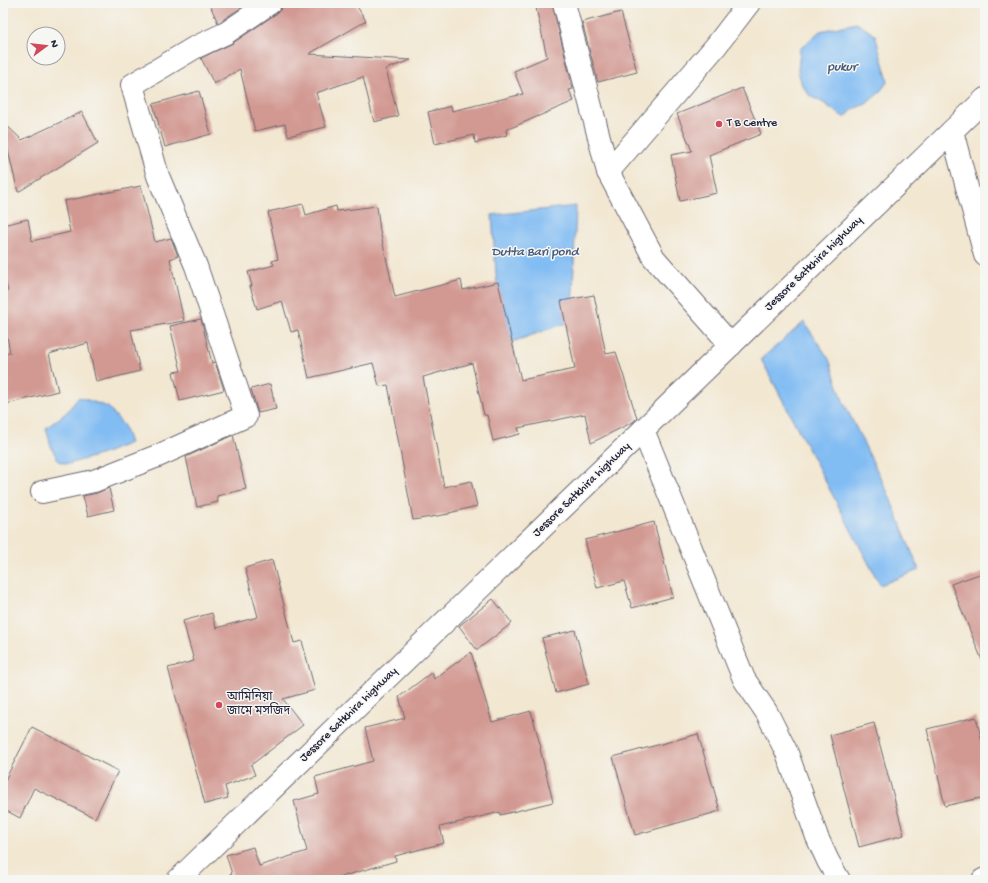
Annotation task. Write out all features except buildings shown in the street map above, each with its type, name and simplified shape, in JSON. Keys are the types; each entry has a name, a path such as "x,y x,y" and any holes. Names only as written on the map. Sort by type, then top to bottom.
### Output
{"main road":[{"path":"42,492 94,481 160,455 246,416 196,266 158,176 132,85 194,48 226,33 270,3"},
{"path":"564,3 608,172 654,258 731,344"},
{"path":"608,172 716,46 749,3"},
{"name":"Jessore Satkhira highway","path":"178,880 985,99"},
{"path":"952,131 985,255"},
{"path":"643,430 744,679 767,713 787,753 817,837 839,880"}],"water":[{"name":"pukur","path":"857,23 875,35 888,81 879,93 866,104 853,109 845,118 822,102 810,96 802,85 798,71 800,49 820,31"},
{"name":"Dutta Bari pond","path":"576,206 572,321 501,346 492,215"},
{"path":"804,322 829,359 843,401 888,493 919,570 880,585 761,359"},
{"path":"79,397 108,407 124,426 130,443 103,454 68,464 58,461 51,446 46,428 66,413"}],"place":[{"name":"T B Centre","path":"719,124"},
{"name":"আমিনিয়া জামে মসজিদ","path":"219,705"}]}
